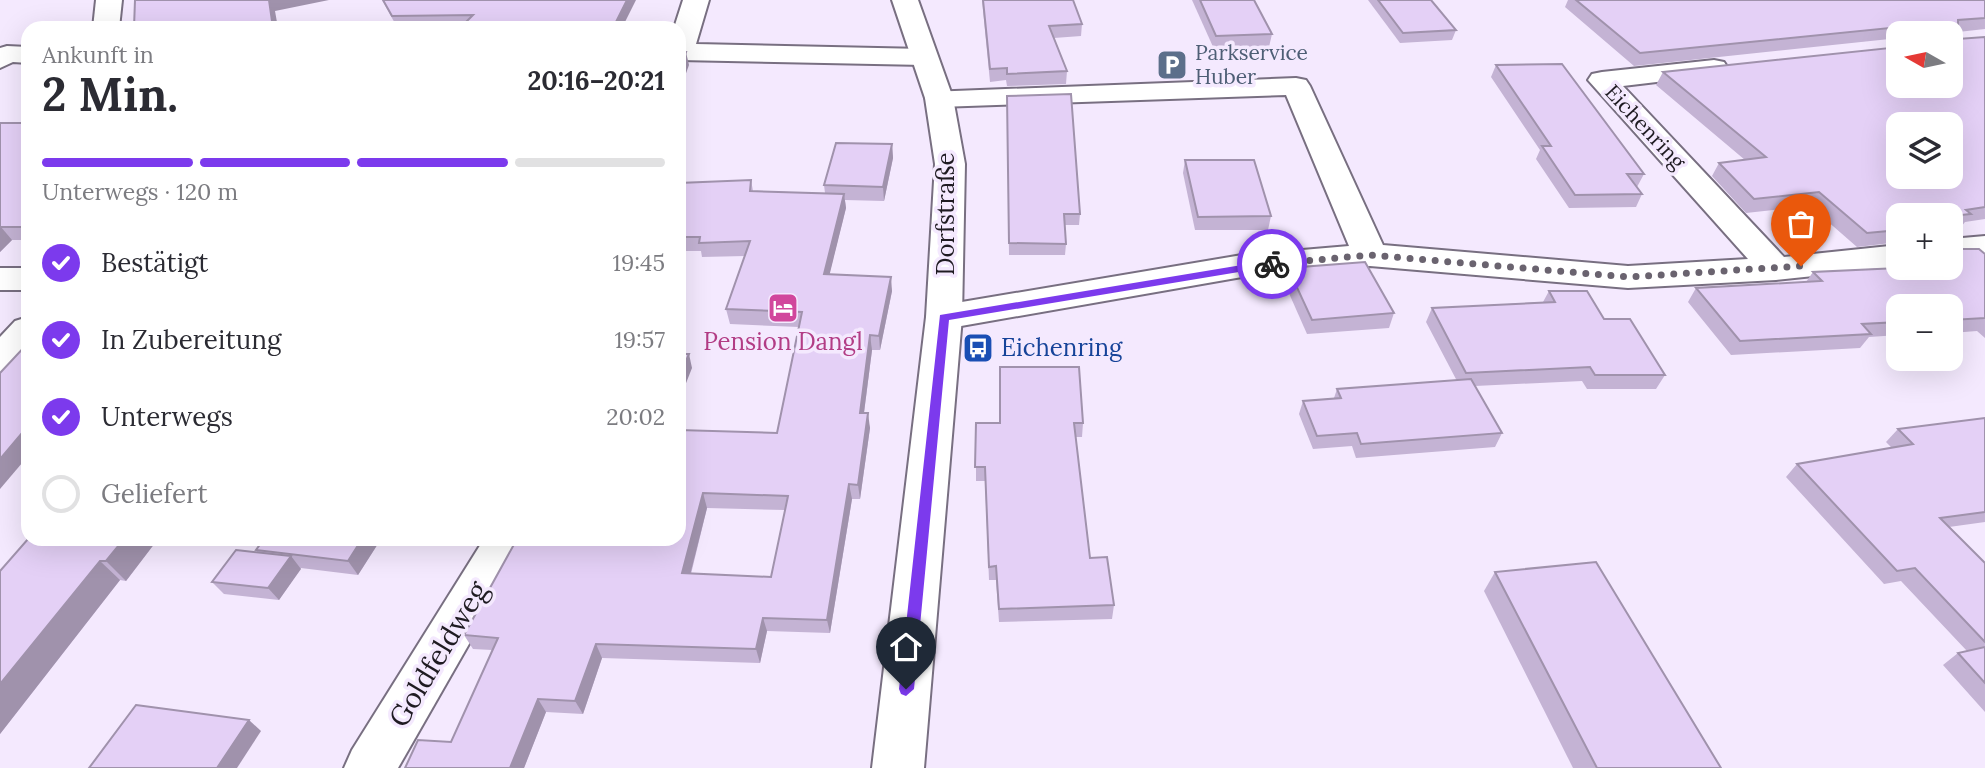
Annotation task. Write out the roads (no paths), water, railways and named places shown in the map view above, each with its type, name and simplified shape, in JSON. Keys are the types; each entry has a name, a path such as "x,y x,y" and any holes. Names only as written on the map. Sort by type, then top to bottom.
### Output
{"street":[{"path":"107,21 109,0"},
{"path":"686,31 696,0"},
{"name":"Dorfstraße","path":"898,768 944,317 950,164 939,98 905,0"},
{"path":"686,52 924,57"},
{"path":"0,60 8,54 21,55"},
{"name":"Eichenring","path":"1737,66 1602,80 1776,269"},
{"path":"939,98 1296,86 1370,255"},
{"path":"1963,249 1985,247"},
{"path":"944,317 1242,266 1370,255 1628,277 1776,269 1886,257"},
{"path":"0,279 21,279"},
{"path":"0,360 21,338"},
{"name":"Goldfeldweg","path":"370,768 503,546"}],"place":[{"name":"Parkservice Huber","path":"1172,65"},
{"name":"Pension Dangl","path":"783,308"},
{"name":"Eichenring","path":"978,348"}]}
